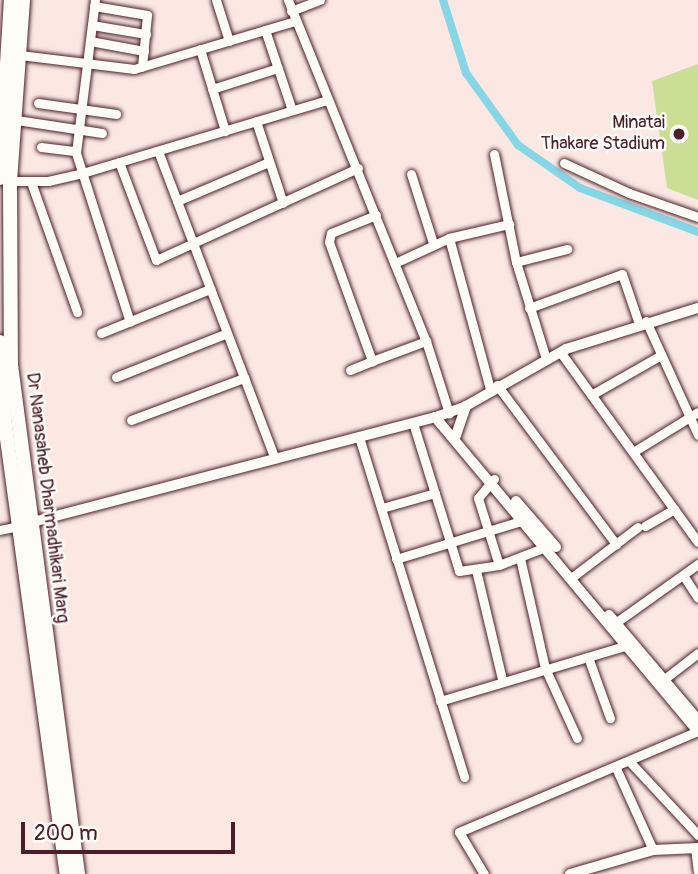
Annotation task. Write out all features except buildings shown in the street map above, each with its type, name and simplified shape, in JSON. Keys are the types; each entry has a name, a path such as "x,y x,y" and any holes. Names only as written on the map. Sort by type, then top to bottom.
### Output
{"main road":[{"name":"Dr Nanasaheb Dharmadhikari Marg","path":"4,364 3,180 11,0"},
{"name":"Dr Nanasaheb Dharmadhikari Marg","path":"6,119 20,55 23,0"},
{"name":"Dr Nanasaheb Dharmadhikari Marg","path":"0,342 67,874"},
{"name":"Dr Nanasaheb Dharmadhikari Marg","path":"24,524 78,874"}],"street":[{"path":"218,0 229,41"},
{"path":"288,0 426,341 441,415 455,438 529,519 612,624 663,680 698,728"},
{"path":"292,10 320,0"},
{"path":"130,322 79,174 76,151 95,3 147,16 142,67"},
{"path":"20,55 86,64 142,67 295,21"},
{"path":"92,25 146,34"},
{"path":"265,30 292,110"},
{"path":"90,41 144,51"},
{"path":"200,49 225,131"},
{"path":"212,89 278,68"},
{"path":"3,180 31,182 79,174 327,100"},
{"path":"38,103 116,114"},
{"path":"6,119 102,132"},
{"path":"256,121 283,203"},
{"path":"41,147 76,151"},
{"path":"158,150 275,459"},
{"path":"494,154 516,262 528,308 546,359"},
{"path":"119,162 156,260 358,168"},
{"path":"177,201 270,162"},
{"path":"564,163 629,193 698,217"},
{"path":"411,174 433,243"},
{"path":"31,182 77,312"},
{"path":"372,361 329,242 331,233 376,215"},
{"path":"395,263 449,237 509,224"},
{"path":"449,237 494,387 616,544"},
{"path":"516,262 567,249"},
{"path":"528,308 622,274 645,324 694,415 698,435"},
{"path":"102,333 210,289"},
{"path":"0,530 441,415 466,406 494,387 546,359 698,307"},
{"path":"645,324 698,314"},
{"path":"116,377 227,333"},
{"path":"350,370 426,341"},
{"path":"561,354 698,542"},
{"path":"591,395 661,355"},
{"path":"131,420 244,378"},
{"path":"455,438 466,406"},
{"path":"441,415 492,481"},
{"path":"633,452 694,415"},
{"path":"413,423 459,571 499,565 550,545"},
{"path":"359,437 464,777"},
{"path":"492,481 478,498 499,565"},
{"path":"382,508 435,493"},
{"path":"574,576 641,526 674,509"},
{"path":"396,559 529,519"},
{"path":"520,558 545,668 577,738"},
{"path":"612,624 698,564"},
{"path":"476,570 502,679"},
{"path":"683,575 698,598"},
{"path":"612,624 624,646 698,728"},
{"path":"440,701 502,679 624,646"},
{"path":"663,680 698,653"},
{"path":"588,657 610,718"},
{"path":"484,874 459,832 630,762 698,728"},
{"path":"630,762 698,835"},
{"path":"616,768 653,850"},
{"path":"573,874 653,850 696,848 698,871"}],"green space":[{"name":"Minatai Thakare Stadium","path":"698,64 698,200 667,188 652,81"}],"waterway":[{"path":"443,0 466,73 518,145 580,188 698,232"}],"place":[{"name":"Minatai Thakare Stadium","path":"679,134"}]}
